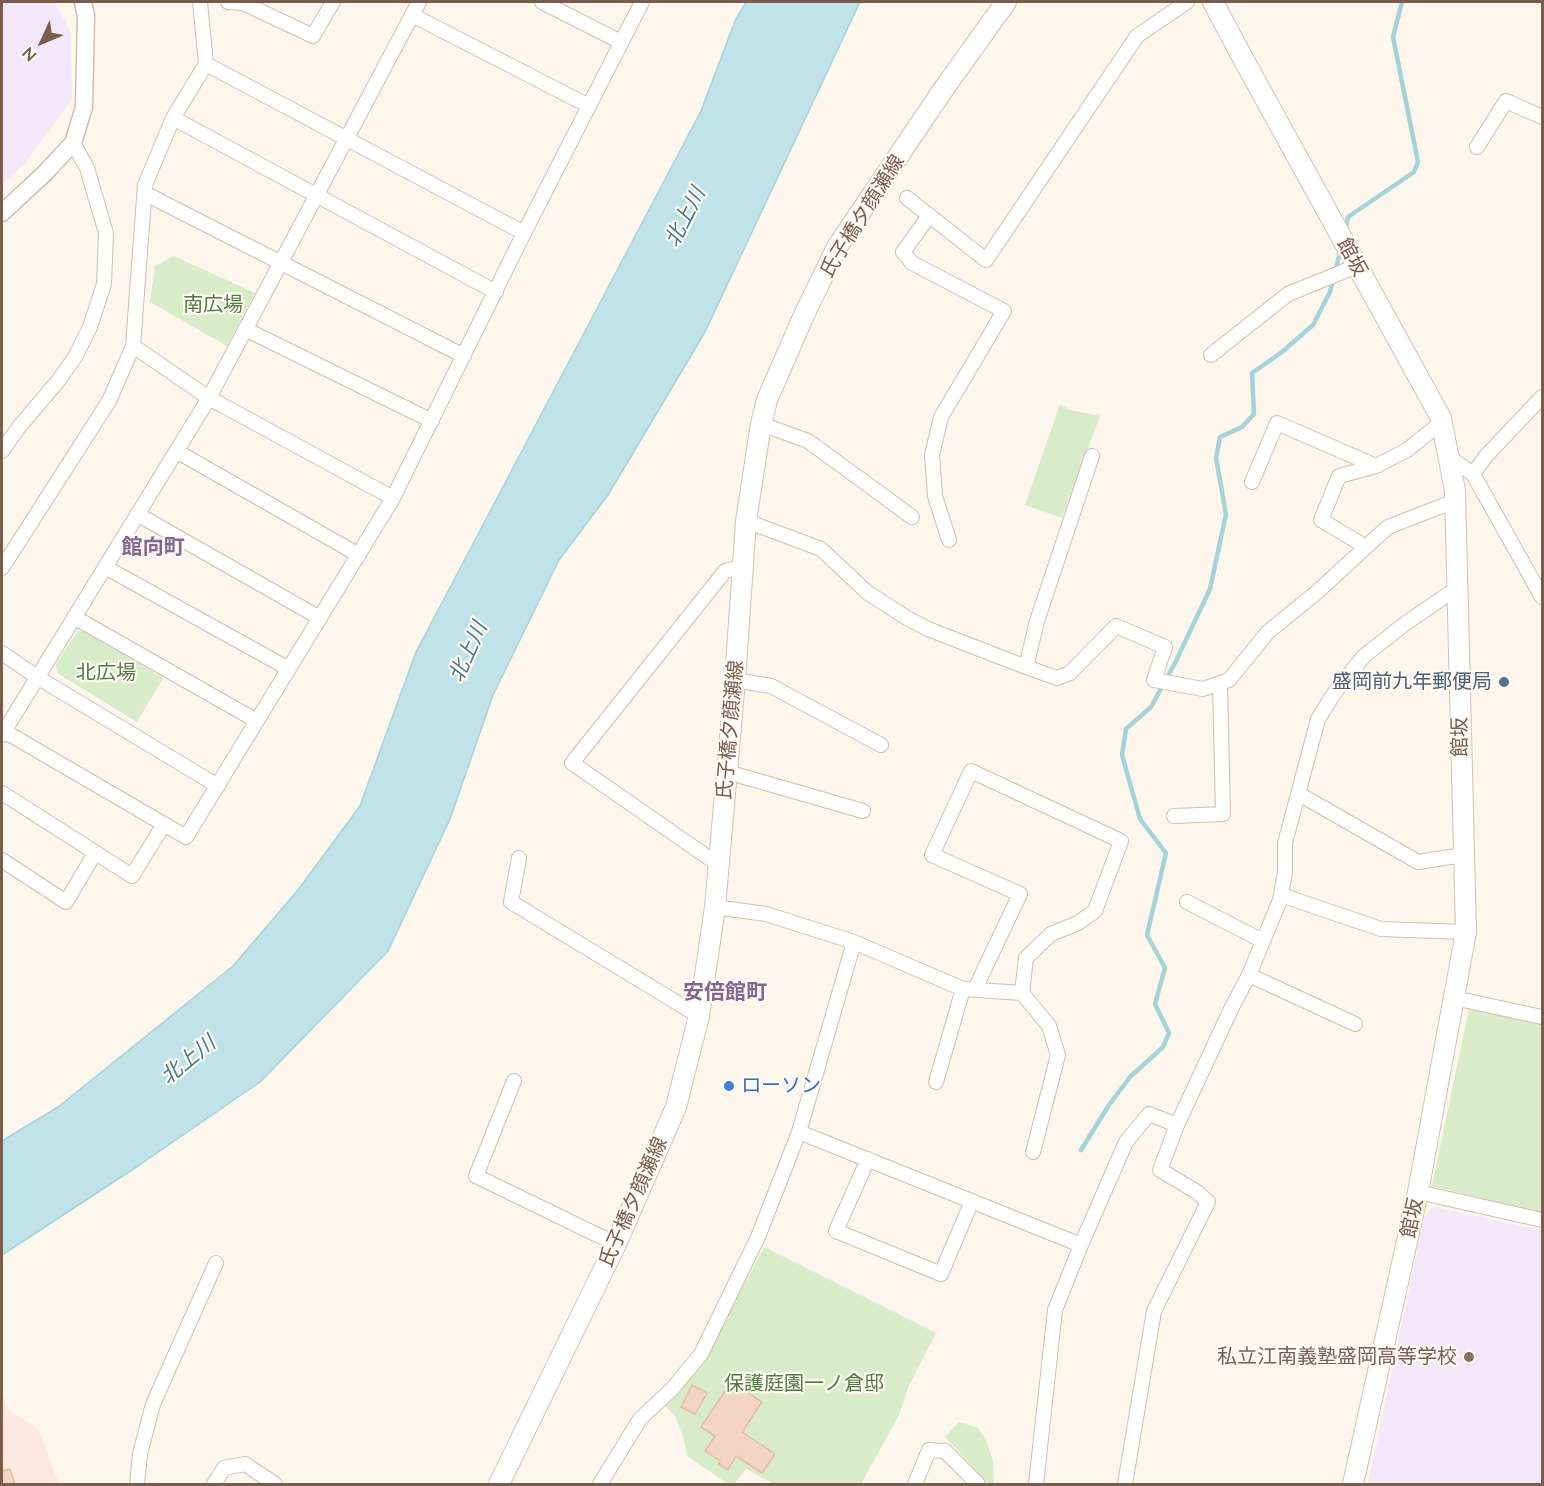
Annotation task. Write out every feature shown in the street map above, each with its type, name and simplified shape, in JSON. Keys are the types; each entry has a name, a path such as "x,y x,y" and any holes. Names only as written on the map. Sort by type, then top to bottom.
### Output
{"main road":[{"name":"氏子橋夕顔瀬線","path":"499,1485 616,1244 676,1107 699,1016 715,908 746,521 761,424 767,400 837,248 1006,2"},
{"name":"館坂","path":"1213,2 1442,422 1455,501 1466,932 1418,1192 1353,1485"}],"street":[{"path":"2,213 74,143 84,107 86,16 83,2"},
{"path":"2,568 109,401 133,346 146,185 173,118 206,64 200,2"},
{"path":"228,2 243,3 313,36 333,2"},
{"path":"419,2 208,398 3,733 186,837 393,498 524,233 642,2"},
{"path":"542,2 621,42"},
{"path":"907,198 986,260 1137,36 1187,2"},
{"path":"412,15 589,106"},
{"path":"206,64 524,233"},
{"path":"1477,147 1506,101 1542,117"},
{"path":"173,118 496,292"},
{"path":"2,451 75,357 90,327 104,284 106,233 87,168 74,143"},
{"path":"146,194 464,356"},
{"path":"929,216 903,252 912,263 1004,311 941,417 932,455 935,496 949,540"},
{"path":"1210,355 1288,294 1353,259"},
{"path":"245,329 432,422"},
{"path":"133,346 208,398 393,498"},
{"path":"1473,474 1486,456 1542,397"},
{"path":"1366,547 1321,520 1339,476 1376,466 1407,450 1442,422"},
{"path":"1252,482 1277,423 1376,466"},
{"path":"761,424 808,441 912,518"},
{"path":"176,451 359,555"},
{"path":"1026,667 1037,621 1092,456"},
{"path":"1449,457 1473,474 1542,597"},
{"path":"746,521 821,549 868,593 907,618 1026,667 1057,678 1070,674 1116,626 1165,646 1154,680 1203,689 1229,680 1268,632 1317,592 1388,527 1455,501"},
{"path":"137,514 320,618"},
{"path":"105,567 289,669"},
{"path":"719,865 572,763 725,571 743,567"},
{"path":"1125,1485 1154,1311 1208,1202 1197,1192 1160,1170 1177,1125 1250,975 1281,895 1285,872 1285,843 1318,719 1335,692 1364,656 1406,623 1457,588"},
{"path":"74,617 257,722"},
{"path":"2,653 37,677 218,786"},
{"path":"735,680 771,686 881,745"},
{"path":"1174,816 1223,814 1220,683"},
{"path":"936,1082 969,989 1020,894 932,855 971,771 1121,842 1095,911 1078,923 1051,934 1026,958 1022,993 1049,1026 1058,1055 1033,1152"},
{"path":"727,772 863,811"},
{"path":"2,793 132,876 164,824"},
{"path":"1299,794 1418,862 1463,855"},
{"path":"2,860 66,902 95,853"},
{"path":"519,858 511,902 699,1016"},
{"path":"1281,895 1381,929 1466,932"},
{"path":"1187,902 1263,941"},
{"path":"715,908 766,914 854,942 969,989 1022,993"},
{"path":"600,1485 640,1419 672,1389 701,1354 758,1238 799,1132 854,942"},
{"path":"1250,975 1355,1023"},
{"path":"1454,998 1542,1017"},
{"path":"514,1081 476,1176 616,1244"},
{"path":"1036,1485 1055,1310 1126,1142 1149,1114 1177,1125"},
{"path":"799,1132 1081,1245"},
{"path":"868,1159 836,1231 941,1274 972,1202"},
{"path":"1418,1192 1542,1220"},
{"path":"137,1485 140,1454 153,1404 216,1263"},
{"path":"915,1485 929,1450 945,1451 978,1485"},
{"path":"214,1485 224,1468 245,1464 275,1485"}],"shaded area":[{"path":"2,2 54,2 71,32 72,100 25,163 2,184"},
{"name":"私立江南義塾盛岡高等学校","path":"1433,1207 1542,1230 1542,1484 1368,1484 1424,1218"},
{"path":"2,1392 8,1409 38,1429 59,1484 2,1484"}],"green space":[{"name":"南広場","path":"174,256 255,293 227,346 150,302 155,266"},
{"path":"1060,404 1070,410 1100,416 1062,518 1025,505"},
{"name":"北広場","path":"78,631 86,631 163,678 137,722 57,673 56,664"},
{"path":"1469,1008 1542,1024 1542,1213 1432,1186"},
{"name":"保護庭園一ノ倉邸","path":"764,1247 936,1333 908,1388 899,1415 861,1484 774,1484 746,1469 734,1484 728,1484 687,1456 675,1416 665,1406 703,1361"},
{"path":"959,1422 978,1428 987,1442 993,1461 994,1484 989,1484 945,1437"}],"water":[{"name":"北上川","path":"746,2 860,2 705,332 608,495 559,560 493,695 450,819 388,951 260,1082 138,1166 2,1255 2,1141 58,1107 233,966 298,890 360,806 416,652 701,111 735,21"}],"building":[{"path":"731,1382 762,1402 742,1432 775,1454 762,1473 736,1456 728,1470 719,1464 720,1461 705,1451 715,1436 701,1427"},
{"path":"692,1385 707,1393 695,1414 681,1407"},
{"path":"10,1469 15,1484 2,1484 2,1471"}],"waterway":[{"path":"1345,231 1348,217 1414,172 1418,162 1393,37 1402,2"},
{"path":"1335,272 1341,248"},
{"path":"1081,1150 1109,1105 1130,1077 1163,1047 1169,1033 1155,1004 1165,968 1147,935 1166,853 1140,819 1122,755 1126,729 1151,707 1210,589 1226,514 1216,458 1220,437 1242,427 1254,414 1252,373 1282,352 1313,325 1330,292 1333,280"}],"place":[{"name":"盛岡前九年郵便局","path":"1504,682"},
{"name":"ローソン","path":"729,1086"},
{"name":"私立江南義塾盛岡高等学校","path":"1469,1357"}],"district":[{"name":"館向町","path":"153,547"},
{"name":"安倍館町","path":"725,992"}]}
